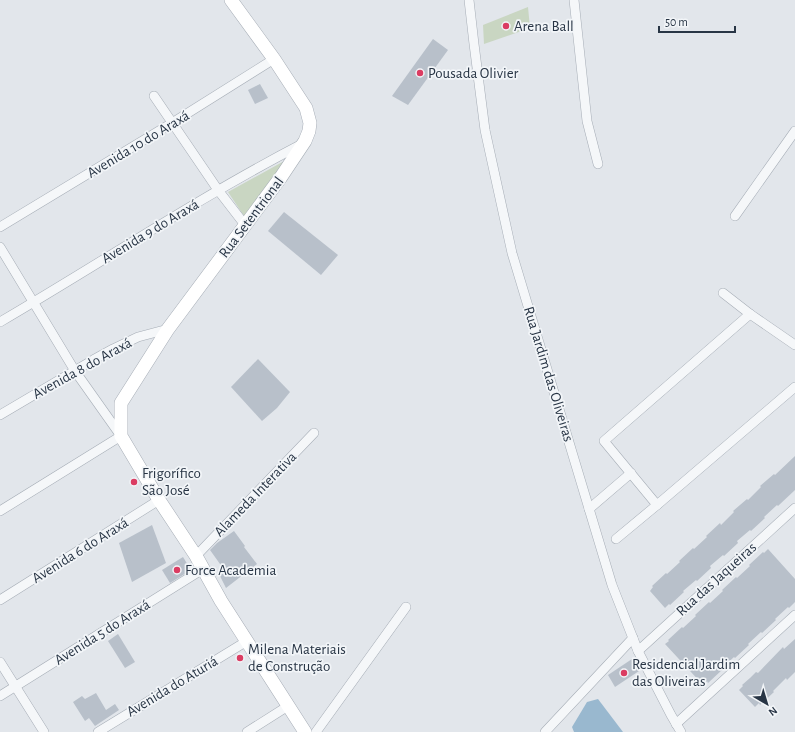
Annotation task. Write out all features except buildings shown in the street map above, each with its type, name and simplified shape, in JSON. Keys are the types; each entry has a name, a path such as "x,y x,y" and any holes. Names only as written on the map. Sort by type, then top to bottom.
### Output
{"street":[{"name":"Rua Setentrional","path":"121,436 121,403 168,329 281,177 303,144 310,127 310,118 306,108 274,59 231,0"},
{"name":"Rua Jardim das Oliveiras","path":"469,0 485,130 512,253 612,585 638,651 681,732"},
{"path":"574,0 587,121 598,164"},
{"name":"Avenida 10 do Araxá","path":"0,227 172,123 274,59"},
{"path":"154,96 218,190 245,225"},
{"path":"735,216 795,131"},
{"name":"Avenida 9 do Araxá","path":"0,322 218,190 303,144"},
{"path":"0,247 75,371 121,436 196,556 221,601 305,732"},
{"path":"723,293 750,314 795,345"},
{"path":"657,505 604,441 750,314"},
{"name":"Avenida 8 do Araxá","path":"0,415 93,360 130,341 144,335 168,329"},
{"path":"616,539 795,387"},
{"name":"Alameda Interativa","path":"196,556 314,433"},
{"path":"0,511 121,436"},
{"path":"589,509 630,473"},
{"name":"Avenida 6 do Araxá","path":"0,600 160,500"},
{"name":"Rua das Jaqueiras","path":"638,651 795,508"},
{"name":"Avenida 5 do Araxá","path":"0,696 203,569"},
{"path":"316,732 406,607"},
{"path":"676,724 795,615"},
{"path":"545,732 633,638"},
{"name":"Avenida do Aturiá","path":"98,732 247,641"},
{"path":"0,662 44,732"},
{"path":"247,732 288,706"}],"green space":[{"name":"Arena Ball","path":"528,7 530,28 484,44 483,25"},
{"path":"286,160 244,216 228,192"}],"water":[{"path":"598,699 623,732 574,732 572,727 587,702"}],"place":[{"name":"Arena Ball","path":"506,26"},
{"name":"Pousada Olivier","path":"420,73"},
{"name":"Frigorífico São José","path":"134,482"},
{"name":"Force Academia","path":"177,570"},
{"name":"Milena Materiais de Construção","path":"240,658"},
{"name":"Residencial Jardim das Oliveiras","path":"624,673"}]}
